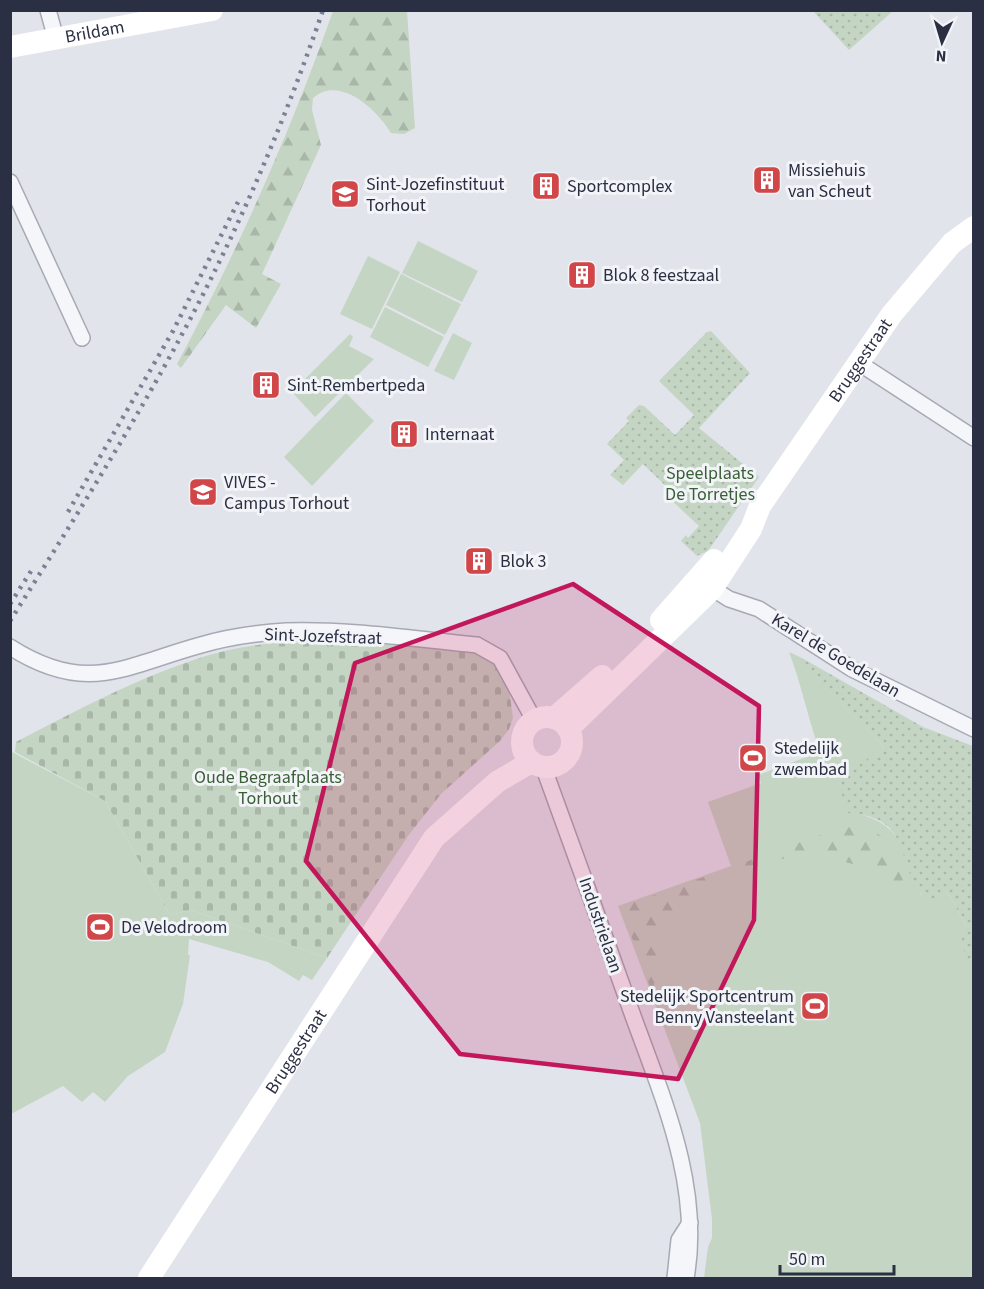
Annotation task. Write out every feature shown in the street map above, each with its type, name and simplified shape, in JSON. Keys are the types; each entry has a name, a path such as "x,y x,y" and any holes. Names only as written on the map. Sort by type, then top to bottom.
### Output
{"street":[{"path":"48,10 56,39"},
{"name":"Brildam","path":"10,48 212,10"},
{"path":"10,182 82,339"},
{"name":"Bruggestraat","path":"552,722 706,584 751,529 760,506 892,314 952,243 974,227"},
{"path":"859,363 974,438"},
{"name":"Karel de Goedelaan","path":"706,584 729,599 759,609 858,672 974,729"},
{"name":"Sint-Jozefstraat","path":"10,647 33,662 96,674 124,670 227,638 286,631 477,645 500,658 552,722"},
{"path":"552,722 572,746 569,754 557,765 532,759 525,731 552,722"},
{"name":"Bruggestraat","path":"149,1278 428,847 445,826 498,782 532,759"},
{"name":"Industrielaan","path":"532,759 674,1133 690,1223 686,1278"},
{"path":"675,1278 679,1240 690,1223"}],"highlighted area":[{"path":"573,584 759,706 754,920 678,1079 460,1054 306,861 355,663"}],"green space":[{"path":"333,11 407,11 415,128 404,134 391,133 368,106 346,93 335,90 324,92 313,98 312,110 321,145 262,274 281,284 256,328 226,305 181,368 177,364 262,190 299,102"},
{"path":"813,11 893,11 849,50"},
{"path":"418,241 478,271 462,302 402,273"},
{"path":"368,256 400,272 372,329 340,314"},
{"path":"401,274 461,304 445,335 386,305"},
{"path":"385,307 444,337 428,367 370,337"},
{"name":"Speelplaats De Torretjes","path":"711,331 750,373 699,428 759,477 708,551 697,556 681,541 686,535 688,538 699,526 669,498 673,493 643,464 623,485 610,475 624,460 607,444 629,421 626,418 639,405 644,406 675,435 694,415 659,381 707,332"},
{"path":"453,333 472,343 454,380 434,371"},
{"path":"350,334 353,337 349,346 374,359 315,417 292,392"},
{"path":"346,393 374,421 312,486 284,457"},
{"name":"Oude Begraafplaats Torhout","path":"314,640 471,650 495,661 509,689 513,718 509,729 500,741 441,794 408,836 327,958 191,910 170,915 105,801 15,752 16,742 63,717 184,663 234,649"},
{"name":"Stedelijk Sportcentrum Benny Vansteelant","path":"789,652 802,658 800,662 884,747 859,814 886,826 895,835 906,855 921,895 948,893 967,927 965,958 974,960 973,1278 704,1278 708,1247 712,1238 712,1219 700,1123 618,906 731,866 708,802 761,783 758,775 820,752"},
{"path":"802,658 923,727 973,746 973,960 965,959 961,932 967,927 948,893 930,902 918,890 902,849 886,825 870,817 847,813 838,780 884,747 799,662"},
{"name":"De Velodroom","path":"10,751 105,801 170,915 191,910 327,958 312,980 303,975 299,981 268,962 189,939 188,955 190,955 183,1004 165,1052 128,1076 105,1102 93,1092 82,1102 63,1086 11,1114"},
{"path":"854,826 875,832 883,837 909,893 894,891 869,865 856,865 823,856 769,861 723,876 702,887 684,902 670,920 660,942 657,956 654,998 621,907 823,834"}],"railway":[{"path":"10,621 130,427 196,308 265,161 323,10"},
{"path":"68,512 173,331 238,202"},
{"path":"10,604 33,568"}],"place":[{"name":"Missiehuis van Scheut","path":"767,180"},
{"name":"Sportcomplex","path":"546,186"},
{"name":"Sint-Jozefinstituut Torhout","path":"345,194"},
{"name":"Blok 8 feestzaal","path":"582,275"},
{"name":"Sint-Rembertpeda","path":"266,385"},
{"name":"Internaat","path":"404,434"},
{"name":"VIVES - Campus Torhout","path":"203,492"},
{"name":"Blok 3","path":"479,561"},
{"name":"Stedelijk zwembad","path":"753,758"},
{"name":"De Velodroom","path":"100,927"},
{"name":"Stedelijk Sportcentrum Benny Vansteelant","path":"815,1006"}]}
